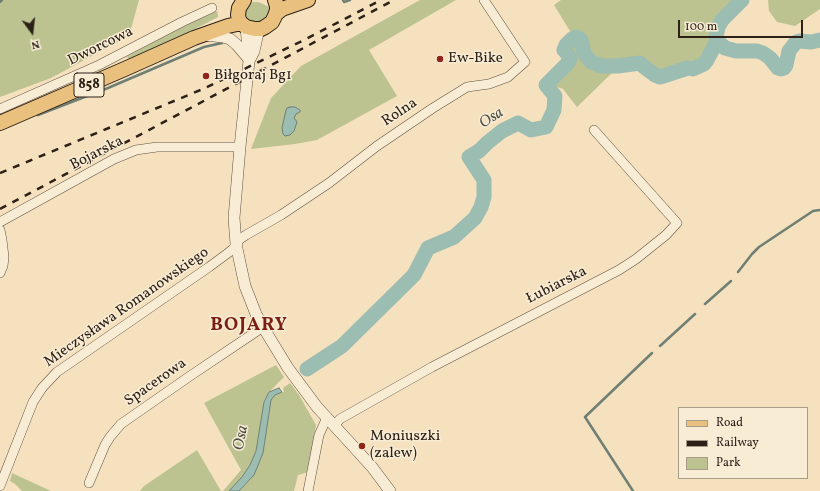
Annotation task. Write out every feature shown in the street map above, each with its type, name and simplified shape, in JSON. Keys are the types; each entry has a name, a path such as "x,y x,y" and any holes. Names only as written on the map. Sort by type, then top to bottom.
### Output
{"main road":[{"name":"858","path":"199,36 230,13 235,0"},
{"path":"244,0 239,6 238,13 239,20 244,26"},
{"path":"268,0 282,9 308,0"},
{"path":"261,29 270,23 276,4"},
{"name":"858","path":"0,123 199,36 235,24 253,29 261,29"}],"street":[{"name":"Rolna","path":"236,244 246,235 281,215 329,183 377,146 460,91 467,87 489,84 508,77 525,62 484,0"},
{"name":"Dworcowa","path":"0,109 99,65 212,8"},
{"path":"244,26 247,34 248,59 235,208 235,230 236,244 245,286 262,327 308,397 372,467 390,491"},
{"path":"248,59 254,51 258,33 261,29"},
{"path":"199,36 223,37 230,39 248,59"},
{"path":"121,54 127,68"},
{"name":"Łubiarska","path":"331,422 340,419 432,367 619,270 636,259 666,235 677,224 594,130"},
{"name":"Bojarska","path":"0,222 114,159 136,150 157,147 240,147"},
{"path":"0,230 4,257 3,266 0,273"},
{"name":"Mieczysława Romanowskiego","path":"0,486 33,402 47,382 57,372 228,254 236,244"},
{"name":"Spacerowa","path":"89,483 105,445 121,424 262,327"},
{"path":"308,491 319,435 324,424 331,422"}],"green space":[{"path":"0,0 139,0 129,36 51,78 0,97"},
{"path":"420,0 456,0 369,50 397,96 317,140 251,149 271,98 301,66"},
{"path":"561,0 736,0 713,26 710,36 711,47 702,63 692,67 688,62 685,62 682,69 666,76 656,73 643,65 643,61 617,65 599,64 594,61 585,51 583,45 584,40 578,36 573,36 554,5"},
{"path":"768,0 820,0 820,9 795,26 777,22 769,11"},
{"path":"253,2 258,2 270,7 268,17 264,20 256,22 247,18 245,11"},
{"path":"218,11 218,17 197,28 130,59 126,57 190,23"},
{"path":"573,40 581,41 583,55 588,62 597,67 615,70 577,107 563,89 548,84 560,74 572,60 572,57 568,53 568,47"},
{"path":"276,365 284,377 269,392 264,401 256,451 250,465 242,477 229,491 223,491 241,470 204,403"},
{"path":"290,383 299,395 316,425 308,472 298,475 294,491 239,491 254,475 263,453 271,400 275,395 284,392 283,388"},
{"path":"197,450 221,491 140,491 144,486"},
{"path":"12,473 51,491 22,491 10,481"}],"water":[{"path":"290,107 295,107 300,110 300,112 296,114 294,118 297,122 294,131 290,135 285,136 282,128 286,110"},
{"path":"279,388 282,392 275,395 271,400 263,453 254,475 239,491 229,491 242,477 250,465 256,451 264,402 269,392"}],"waterway":[{"path":"343,0 344,2 350,0"},
{"path":"742,0 722,20 718,27 716,37 717,41 725,48 736,51 757,51 763,53 770,58 778,68 781,69 786,65 789,51 796,42 811,42 820,40"},
{"name":"Osa","path":"307,369 342,346 414,275 428,248 454,237 475,218 484,197 484,180 469,157 479,151 502,131 518,123 531,130 546,127 554,110 555,96 546,85 568,63 570,59 564,50 566,45 572,39 576,37 581,40 584,53 591,62 600,66 618,66 640,63 655,75 660,77 688,68 693,69 704,64 717,41"},
{"path":"38,115 108,88 204,47 222,43"},
{"path":"738,272 759,247 813,211 820,210"},
{"path":"705,304 731,281"},
{"path":"660,346 695,314"},
{"path":"633,491 585,417 652,353"}],"railway":[{"path":"0,173 203,89 306,39 381,0"},
{"path":"0,209 394,0"}],"place":[{"name":"Ew-Bike","path":"440,59"},
{"name":"Biłgoraj Bg1","path":"206,76"},
{"name":"Moniuszki (zalew)","path":"362,446"}],"district":[{"name":"BOJARY","path":"249,327"}]}
